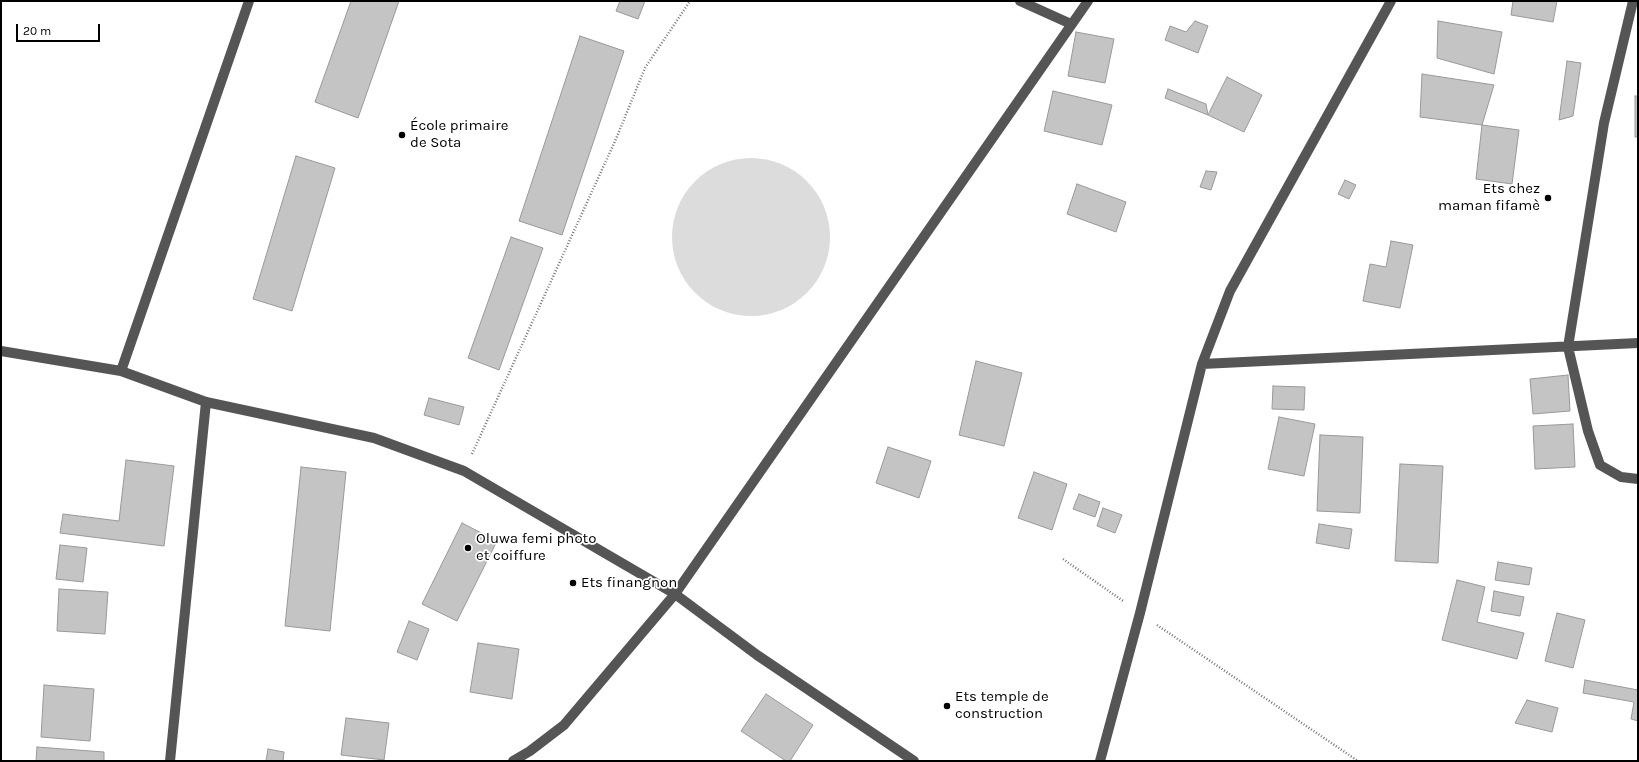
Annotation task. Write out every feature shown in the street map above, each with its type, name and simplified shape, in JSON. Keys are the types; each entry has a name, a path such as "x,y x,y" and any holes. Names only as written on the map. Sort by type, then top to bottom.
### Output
{"street":[{"path":"121,371 249,1"},
{"path":"1020,1 1071,24"},
{"path":"512,761 530,751 564,725 675,594 1088,1"},
{"path":"1100,761 1140,614 1202,364 1230,291 1391,1"},
{"path":"1633,1 1604,123 1568,347 1588,431 1600,465 1620,477 1638,479"},
{"path":"1202,364 1568,347 1638,342"},
{"path":"1,351 121,371 206,402 374,438 464,471 675,594 757,655 914,761"},
{"path":"170,761 206,402"}],"path":[{"path":"464,471 616,139 645,68 690,1"},
{"path":"1063,559 1140,614 1358,761"}],"shaded area":[{"path":"759,158 774,161 788,167 807,181 817,193 827,214 830,237 827,260 817,281 807,293 795,303 774,313 759,316 743,316 728,313 707,303 695,293 685,281 675,260 673,252 672,229 675,214 685,193 695,181 707,171 728,161 736,159"}],"building":[{"path":"351,1 399,1 358,118 315,102"},
{"path":"620,1 645,1 638,19 616,11"},
{"path":"1513,1 1557,1 1553,22 1511,15"},
{"path":"1195,21 1208,26 1198,53 1165,40 1170,26 1186,32"},
{"path":"1438,21 1502,32 1494,74 1437,58"},
{"path":"1076,32 1114,39 1105,83 1068,76"},
{"path":"580,36 624,51 562,235 519,221"},
{"path":"1567,61 1581,63 1573,116 1559,120"},
{"path":"1422,74 1494,85 1482,125 1420,117"},
{"path":"1227,77 1262,95 1244,132 1208,115"},
{"path":"1168,89 1206,104 1208,115 1165,98"},
{"path":"1053,91 1112,105 1102,145 1044,131"},
{"path":"1635,96 1638,96 1638,137 1635,137"},
{"path":"1482,125 1519,130 1512,184 1476,179"},
{"path":"296,156 335,168 292,311 253,299"},
{"path":"1206,171 1217,172 1211,190 1200,187"},
{"path":"1345,180 1356,185 1349,199 1338,194"},
{"path":"1077,184 1126,202 1116,232 1067,214"},
{"path":"511,237 543,248 499,370 468,358"},
{"path":"1391,241 1413,245 1400,308 1363,301 1370,264 1386,267"},
{"path":"976,361 1022,373 1004,446 959,435"},
{"path":"1568,375 1570,411 1533,414 1530,379"},
{"path":"1273,386 1305,387 1304,410 1272,409"},
{"path":"429,398 464,407 459,425 424,415"},
{"path":"1279,417 1315,424 1304,476 1268,469"},
{"path":"1573,424 1575,467 1535,469 1533,426"},
{"path":"1320,435 1363,437 1360,513 1317,511"},
{"path":"888,447 931,461 919,498 876,483"},
{"path":"126,460 174,466 164,546 60,533 63,514 119,521"},
{"path":"1400,464 1443,466 1438,563 1395,561"},
{"path":"301,467 346,472 330,631 285,626"},
{"path":"1034,472 1067,484 1052,530 1018,518"},
{"path":"1079,494 1100,502 1095,517 1073,509"},
{"path":"1103,508 1122,515 1115,533 1097,526"},
{"path":"462,523 497,541 457,621 422,604"},
{"path":"1319,524 1352,529 1349,549 1316,543"},
{"path":"60,545 87,548 83,582 56,579"},
{"path":"1498,562 1532,568 1529,585 1495,580"},
{"path":"1457,580 1485,587 1477,622 1524,633 1517,659 1442,640"},
{"path":"59,589 108,592 105,634 57,631"},
{"path":"1494,591 1524,597 1520,616 1491,611"},
{"path":"1557,613 1585,620 1573,668 1545,661"},
{"path":"409,621 429,629 417,660 397,652"},
{"path":"478,643 519,649 512,699 470,692"},
{"path":"1585,680 1638,690 1638,721 1631,719 1634,702 1583,693"},
{"path":"44,685 94,689 90,741 41,737"},
{"path":"766,694 813,725 790,761 786,761 741,731"},
{"path":"1527,700 1558,708 1552,732 1515,723"},
{"path":"346,718 389,723 384,760 341,755"},
{"path":"37,747 104,752 104,761 36,761"},
{"path":"268,749 284,752 283,761 266,761"}],"place":[{"name":"École primaire de Sota","path":"402,135"},
{"name":"Ets chez maman fifamè","path":"1548,198"},
{"name":"Oluwa femi photo et coiffure","path":"468,548"},
{"name":"Ets finangnon","path":"573,583"},
{"name":"Ets temple de construction","path":"947,706"}]}
